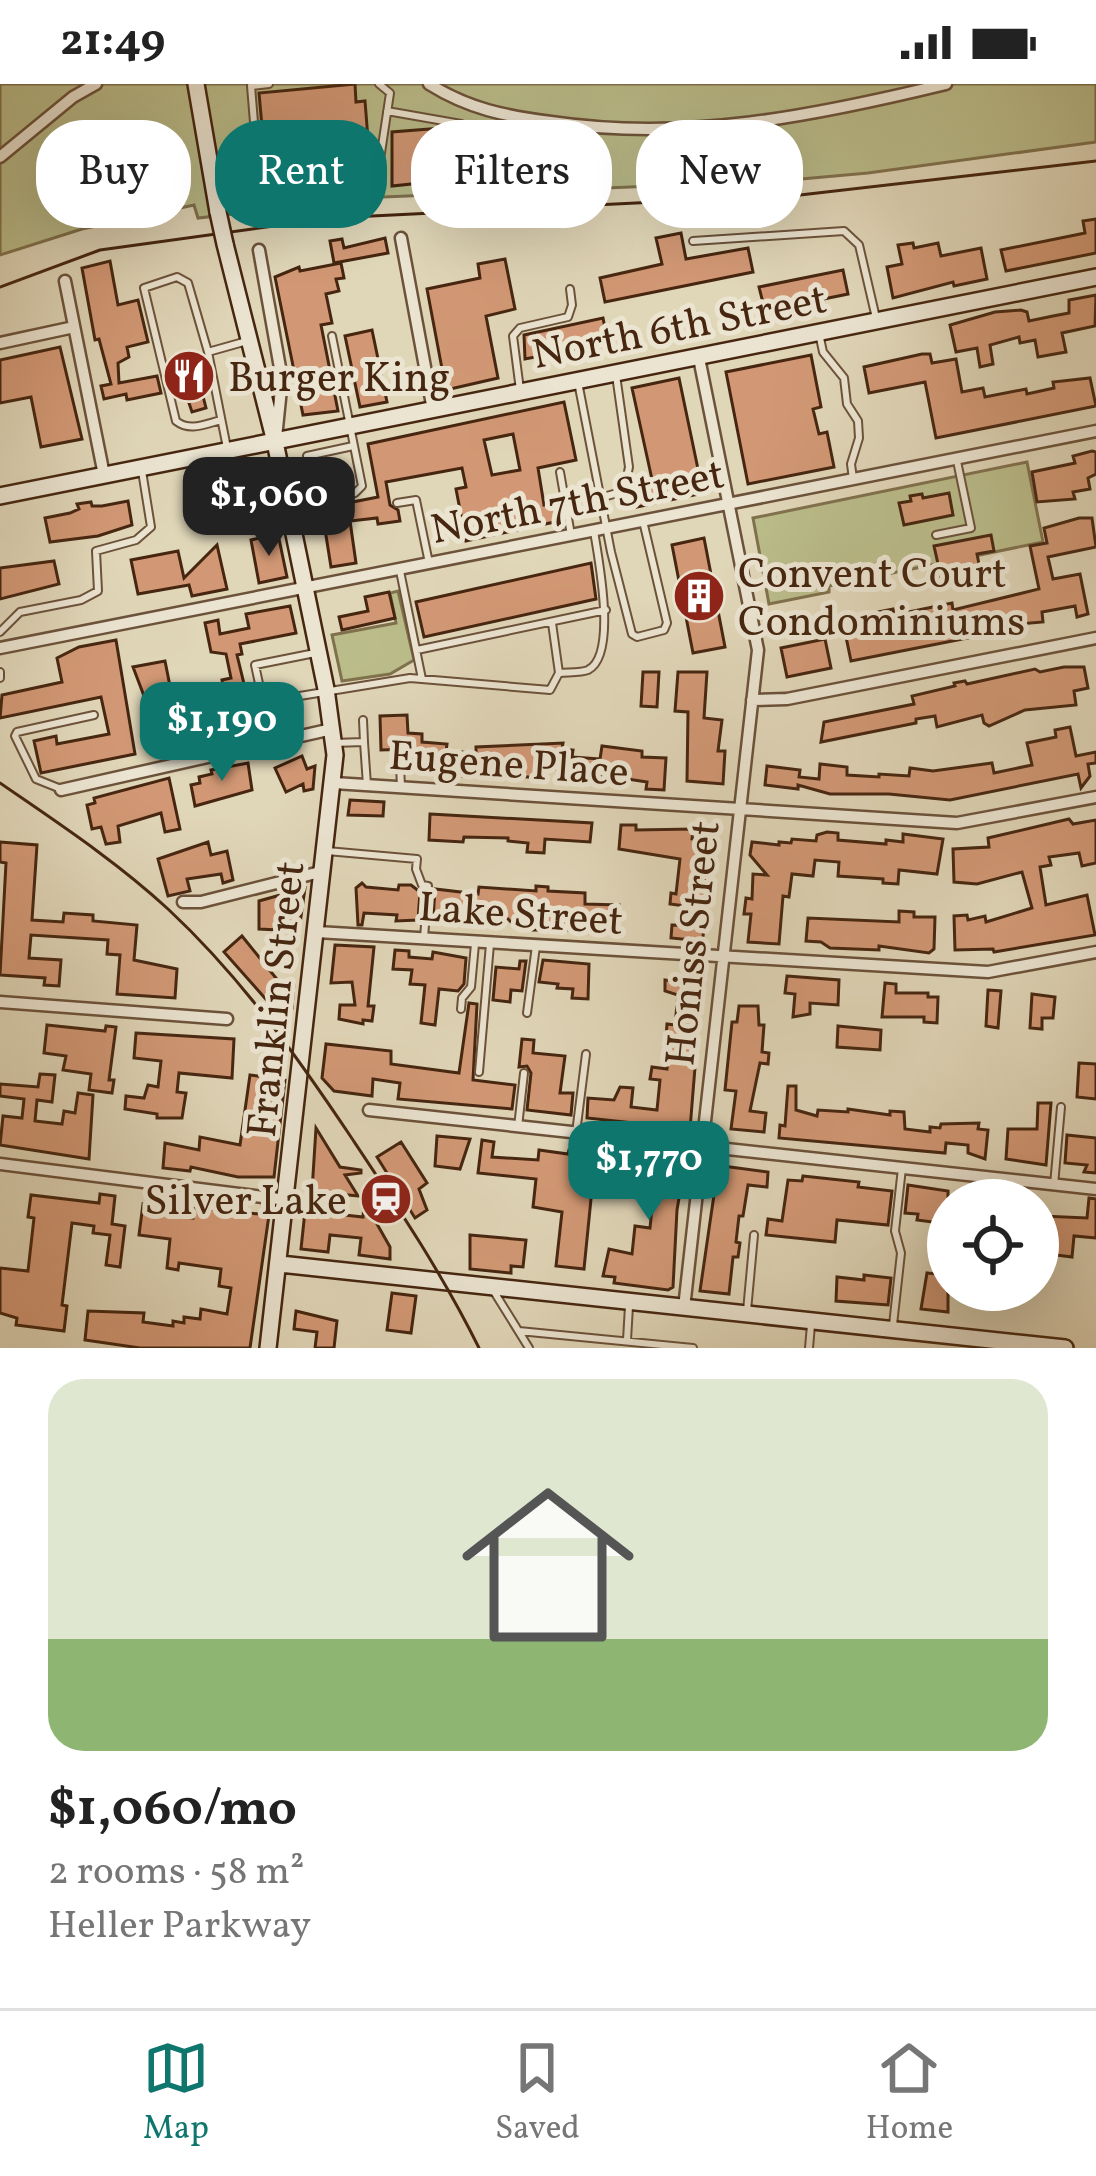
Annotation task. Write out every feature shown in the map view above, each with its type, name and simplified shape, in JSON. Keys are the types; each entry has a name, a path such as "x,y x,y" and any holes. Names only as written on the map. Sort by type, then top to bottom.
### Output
{"street":[{"path":"0,157 96,84"},
{"name":"Franklin Street","path":"196,84 218,212 275,442 333,736 327,850 268,1348"},
{"path":"429,84 502,117 609,130 685,131 851,106 946,84"},
{"path":"401,238 434,410"},
{"path":"259,250 282,379 275,442"},
{"name":"North 6th Street","path":"0,496 1096,277"},
{"path":"65,281 104,475"},
{"path":"0,343 74,327"},
{"name":"Honiss Street","path":"683,1308 758,650 699,358"},
{"name":"North 7th Street","path":"0,648 1096,431"},
{"path":"752,700 788,699 1096,638"},
{"path":"61,790 333,736"},
{"name":"Eugene Place","path":"334,783 957,824 1096,796"},
{"path":"183,902 201,902 324,871"},
{"name":"Lake Street","path":"317,932 723,958 1008,970 1096,952"},
{"path":"0,1002 227,1019"},
{"path":"369,1110 1000,1179"},
{"path":"0,1164 287,1200"},
{"path":"1059,1185 1096,1189"},
{"path":"280,1264 811,1321 896,1335 1065,1348"}],"lane":[{"path":"269,84 251,86 260,195 368,184 379,166 390,92 397,84"},
{"path":"380,84 390,92"},
{"path":"387,111 438,120"},
{"path":"693,241 849,233 859,245 877,322"},
{"path":"221,420 197,427 183,427 176,421 144,288 177,278 188,283 208,352 228,451"},
{"path":"521,393 513,336 520,328 568,317 570,289"},
{"path":"819,334 824,352 844,378 848,404 858,421 853,479"},
{"path":"332,336 362,486 355,493 317,501 319,490 307,456 354,450"},
{"path":"208,352 247,341"},
{"path":"600,499 624,491 629,466 616,375"},
{"path":"559,673 586,671 596,662 606,610 600,499 578,382"},
{"path":"345,457 354,450"},
{"path":"936,535 971,528 956,459"},
{"path":"0,632 20,612 81,600 98,591 96,551 136,540 151,527 141,468"},
{"path":"348,470 358,468"},
{"path":"560,472 571,535"},
{"path":"284,484 316,477"},
{"path":"351,483 361,481"},
{"path":"397,503 416,500 429,563"},
{"path":"291,521 322,516"},
{"path":"600,530 632,634 637,637 664,630 667,623 643,521"},
{"path":"400,569 422,679"},
{"path":"416,650 606,610"},
{"path":"318,652 255,665 263,702 326,689 422,679 550,690 559,673 552,622"},
{"path":"61,790 36,779 14,736 94,715"},
{"path":"363,720 367,785"},
{"path":"333,736 364,742"},
{"path":"400,764 401,788"},
{"path":"327,850 417,859 422,885 428,886 424,939"},
{"path":"461,1009 462,998 471,988 476,942"},
{"path":"479,1072 490,943"},
{"path":"527,1013 536,946"},
{"path":"576,1133 586,1054"},
{"path":"518,1126 524,1073"},
{"path":"1055,1179 1061,1106"},
{"path":"896,1335 901,1253 895,1231 902,1168"},
{"path":"746,1315 754,1235"},
{"path":"490,1287 530,1348"},
{"path":"627,1341 629,1302"},
{"path":"809,1348 811,1321"},
{"path":"519,1331 693,1348"}],"green space":[{"path":"0,84 1096,84 1096,142 803,179 803,120 636,120 636,187 612,188 612,120 411,120 411,196 387,197 387,120 215,120 215,216 198,218 191,206 191,120 36,120 36,228 87,228 0,255"},
{"path":"1027,462 1043,542 829,586 829,592 769,604 753,518"},
{"path":"398,591 414,660 390,674 342,681 332,635 396,623 390,593"}],"building":[{"path":"355,84 356,102 365,101 367,120 261,120 259,93"},
{"path":"411,130 411,184 392,186 392,132"},
{"path":"1096,219 1096,253 1006,271 1001,250 1085,233 1083,221"},
{"path":"681,233 686,259 748,248 753,272 605,302 600,278 662,264 656,238"},
{"path":"385,238 388,253 334,263 330,241 342,239 344,248"},
{"path":"913,243 914,248 938,243 941,256 981,248 987,279 954,286 953,282 893,298 887,267 902,264 898,245"},
{"path":"505,259 515,309 486,316 498,378 446,390 427,289 480,278 478,264"},
{"path":"110,261 118,305 138,300 148,342 127,347 129,357 118,363 119,383 157,376 161,393 104,399 101,386 111,384 99,339 95,340 82,268"},
{"path":"341,263 344,278 336,279 339,291 326,294 332,323 321,325 338,411 303,415 275,277 299,267 300,271"},
{"path":"843,270 848,294 765,311 759,287"},
{"path":"1096,295 1095,326 1062,333 1066,352 1038,357 1035,340 1020,343 1019,337 990,345 993,364 980,367 977,348 956,352 950,325 995,312 1021,310 1027,312 1029,321 1069,313 1069,300"},
{"path":"603,318 608,343 525,359 524,335"},
{"path":"372,330 387,402 360,407 345,336"},
{"path":"60,347 82,439 41,447 31,397 0,403 0,360"},
{"path":"930,354 932,363 956,359 962,392 983,388 985,397 1026,389 1027,394 1054,388 1053,382 1090,378 1096,406 936,438 925,382 869,393 864,367"},
{"name":"Burger King","path":"185,355 187,363 194,361 206,408 192,412 174,358"},
{"path":"811,355 821,407 813,409 819,434 827,432 834,467 748,484 726,372"},
{"path":"679,378 703,493 637,507 632,488 653,484 632,388"},
{"path":"564,402 576,460 538,468 544,505 555,503 559,521 466,541 456,489 466,487 462,468 386,482 390,505 398,510 400,521 350,521 356,563 331,567 324,523 329,516 322,508 378,497 368,444","holes":["513,434 520,470 492,475 484,440"]},
{"path":"1096,452 1096,474 1088,478 1090,489 1073,492 1075,499 1037,502 1032,472 1075,463 1073,456"},
{"path":"949,493 953,515 904,525 899,503 911,501 910,496"},
{"path":"128,501 132,525 98,536 50,542 45,518 70,513 79,509 77,504"},
{"path":"250,505 253,523 208,532 203,515"},
{"path":"1092,518 1096,547 1048,557 1053,579 1080,574 1088,614 1077,617 1075,606 1042,612 1043,622 1007,625 1008,630 851,661 845,632 865,627 863,615 893,609 894,615 952,603 953,610 1039,589 1030,546 1047,543 1044,528"},
{"path":"278,534 287,577 259,583 251,540"},
{"path":"991,535 994,551 977,554 980,569 929,579 926,567 938,564 934,546"},
{"name":"Convent Court Condominiums","path":"704,538 725,647 693,653 672,545"},
{"path":"217,545 227,589 192,596 189,585 138,594 131,560 178,551 184,578"},
{"path":"54,561 59,584 0,599 0,568"},
{"path":"591,563 596,599 424,637 416,602"},
{"path":"389,592 395,618 342,630 339,617 368,611 365,597"},
{"path":"290,606 296,633 240,644 242,654 237,655 255,729 199,744 193,714 221,709 219,701 226,700 222,680 231,678 226,654 211,652 205,623 218,620 220,634 249,628 246,614"},
{"path":"825,639 831,668 787,677 781,648"},
{"path":"116,640 135,754 41,773 34,741 56,736 57,744 109,734 101,697 0,718 2,695 62,682 57,658 79,647"},
{"path":"165,661 171,691 183,689 186,701 161,706 170,749 154,752 144,696 133,667"},
{"path":"1084,667 1088,688 1074,691 1076,705 1025,710 989,726 982,715 937,727 935,716 821,742 824,722 914,704 912,696 954,683"},
{"name":"Convent Court Condominiums","path":"643,672 659,672 657,707 641,706"},
{"path":"678,672 707,672 704,718 722,720 718,751 725,751 723,784 687,781 688,712 675,711"},
{"path":"407,715 408,733 422,734 422,742 447,744 446,751 476,753 476,747 563,743 562,749 573,750 572,757 600,759 602,746 666,758 664,790 646,789 647,782 621,778 591,776 590,783 577,782 578,771 538,768 537,778 412,770 411,749 381,750 380,716"},
{"path":"1070,727 1076,756 1096,752 1096,763 1088,764 1090,776 1081,788 1078,774 950,800 830,794 798,785 798,789 765,785 767,766 800,770 799,777 819,779 820,764 847,767 847,775 879,777 909,776 910,768 933,771 992,763 994,773 1032,765 1027,743 1056,737 1055,730"},
{"path":"302,756 307,769 315,766 313,789 304,791 303,784 286,792 275,768"},
{"path":"248,763 252,790 195,806 191,785 200,783 199,777"},
{"path":"169,778 180,829 165,832 161,813 118,826 120,842 106,844 101,827 92,829 87,805 95,803 94,798"},
{"path":"350,800 384,802 383,816 348,815"},
{"path":"430,814 592,823 590,842 545,839 544,853 527,852 528,843 508,838 429,840"},
{"path":"1069,819 1073,824 1096,820 1096,863 1082,866 1079,853 1049,857 1051,865 1040,867 1046,905 1087,895 1095,935 994,952 955,950 954,916 967,915 968,920 985,916 986,922 1032,908 1022,872 977,884 954,882 953,849 989,847 988,838"},
{"path":"621,825 636,825 636,830 693,829 692,839 712,841 709,869 695,868 710,888 708,909 670,904 671,893 676,894 680,859 619,849"},
{"path":"838,833 838,840 886,844 886,840 903,842 903,834 943,839 937,874 899,870 898,884 883,883 883,879 838,876 839,862 815,860 813,876 792,874 789,897 783,896 779,944 748,942 751,914 744,914 746,898 752,899 753,874 767,875 750,855 752,842 816,841 817,835"},
{"path":"0,842 37,845 32,920 63,922 64,913 137,925 134,960 177,969 175,998 117,994 120,955 107,954 108,940 31,935 29,958 61,960 59,986 44,985 45,978 0,975 6,863 0,862"},
{"path":"208,842 211,855 227,851 233,880 223,883 221,874 187,879 190,891 168,896 158,859"},
{"path":"362,883 398,890 399,885 411,885 420,892 418,920 396,921 397,915 364,913 358,925 356,888"},
{"path":"536,886 585,893 585,904 619,905 618,930 533,930 532,923 511,922 506,917 440,914 440,920 433,920 435,889 478,894 479,887 536,891"},
{"path":"305,888 299,931 259,929 259,901"},
{"path":"899,911 935,917 934,949 929,953 879,946 879,950 830,948 806,941 808,918 899,922"},
{"path":"672,925 705,926 702,941 671,938"},
{"path":"242,936 280,983 294,984 292,1008 271,1005 224,952"},
{"path":"335,945 374,947 368,1006 374,1006 372,1021 339,1019 340,1005 355,1005 352,982 331,983"},
{"path":"395,950 409,951 409,957 432,959 433,952 466,958 464,984 458,991 439,989 435,1025 421,1023 425,985 410,984 412,970 393,969"},
{"path":"543,960 589,964 588,999 572,998 573,989 539,982"},
{"path":"520,961 526,961 522,991 511,990 510,1002 493,1000 496,967 519,969"},
{"path":"787,976 839,980 838,1005 810,1003 810,1014 793,1017 795,994 785,993"},
{"path":"665,980 705,984 693,1042 690,1129 587,1118 588,1098 614,1100 620,1087 633,1088 631,1107 657,1110 660,1080 650,1079 652,1067 667,1069 667,1024 675,1025 678,995 665,991"},
{"path":"885,983 896,984 896,993 938,997 937,1023 924,1022 924,1017 882,1017"},
{"path":"988,990 1001,991 998,1028 986,1026"},
{"path":"1032,994 1055,997 1053,1018 1042,1018 1042,1029 1030,1028"},
{"path":"469,1003 477,1004 473,1080 515,1085 512,1109 398,1099 400,1083 373,1079 372,1096 334,1091 322,1078 326,1044 391,1051 391,1064 459,1073"},
{"path":"739,1006 758,1006 759,1025 764,1025 762,1052 769,1053 768,1064 760,1063 750,1111 766,1113 764,1132 731,1129 736,1091 725,1090 732,1022 737,1022"},
{"path":"47,1025 105,1031 106,1026 116,1027 109,1080 114,1080 112,1093 89,1090 91,1074 63,1070 66,1056 44,1053"},
{"path":"838,1026 881,1030 880,1050 837,1047"},
{"path":"136,1033 234,1039 232,1078 179,1073 177,1092 186,1093 182,1118 157,1118 157,1114 125,1109 126,1096 144,1098 148,1085 158,1087 161,1061 134,1058"},
{"path":"522,1039 534,1040 533,1053 565,1056 560,1093 573,1093 571,1115 527,1110 531,1073 527,1066 519,1067"},
{"path":"1079,1063 1096,1064 1096,1099 1077,1097"},
{"path":"40,1074 55,1075 52,1102 37,1100 35,1121 62,1124 64,1111 75,1113 78,1093 93,1095 89,1159 0,1145 3,1116 22,1118 24,1099 0,1096 0,1084 38,1087"},
{"path":"250,1075 285,1080 274,1177 163,1168 165,1143 199,1150 200,1137 240,1145"},
{"path":"788,1086 796,1086 796,1110 817,1116 818,1110 904,1112 905,1129 930,1132 930,1127 941,1124 979,1123 978,1129 988,1130 985,1159 968,1153 968,1145 946,1143 945,1153 779,1138 780,1125 785,1126"},
{"path":"1038,1103 1051,1103 1046,1165 1006,1159 1008,1129 1037,1129"},
{"path":"316,1128 340,1167 361,1170 345,1175 358,1196 338,1194 335,1214 363,1217 364,1203 375,1195 389,1216 377,1224 390,1247 390,1259 359,1255 361,1238 330,1235 328,1252 301,1249 312,1191"},
{"path":"1067,1135 1096,1138 1096,1173 1084,1172 1087,1165 1065,1163"},
{"path":"437,1136 470,1139 460,1169 435,1166"},
{"path":"482,1140 494,1142 492,1157 538,1160 539,1150 579,1151 575,1187 592,1189 584,1269 556,1266 562,1212 533,1207 536,1179 478,1173"},
{"path":"401,1142 427,1183 419,1189 427,1210 415,1218 377,1157"},
{"path":"611,1157 685,1163 673,1287 668,1290 614,1283 615,1277 603,1276 609,1249 632,1254 635,1226 650,1228 652,1208 644,1207 645,1191 609,1186"},
{"path":"715,1165 768,1172 767,1187 748,1185 729,1294 700,1291"},
{"path":"803,1176 892,1191 888,1225 837,1220 835,1242 766,1235 768,1219 782,1221 788,1180 802,1181"},
{"path":"908,1185 927,1188 927,1221 917,1220 918,1214 905,1213"},
{"path":"100,1194 115,1196 112,1224 125,1226 120,1267 106,1265 110,1235 93,1233 94,1226 72,1223 62,1305 67,1306 64,1331 16,1325 17,1318 0,1313 0,1268 28,1271 34,1218 28,1217 31,1195 99,1203"},
{"path":"1089,1198 1096,1199 1096,1238 1074,1236 1072,1257 1059,1255 1059,1217 1087,1218"},
{"path":"159,1202 171,1203 169,1215 193,1218 195,1208 269,1215 250,1348 140,1348 85,1340 88,1311 144,1313 143,1322 173,1326 173,1321 184,1323 184,1317 200,1319 201,1309 227,1314 231,1288 219,1286 221,1269 179,1263 178,1270 167,1268 170,1239 139,1235 143,1204 159,1206"},
{"path":"470,1235 526,1240 523,1267 511,1266 511,1273 470,1269"},
{"path":"927,1273 927,1310 921,1309"},
{"path":"864,1275 891,1278 888,1305 836,1301 837,1277 864,1280"},
{"path":"392,1293 416,1296 411,1333 387,1330"},
{"path":"296,1311 337,1321 334,1348 315,1348 317,1332 294,1329"}],"tram line":[{"path":"0,287 100,250 331,218 800,195 1096,161"},
{"path":"0,783 148,891 243,989 385,1189 479,1348"}],"place":[{"name":"Burger King","path":"189,376"},
{"name":"Convent Court Condominiums","path":"699,596"},
{"name":"Silver Lake","path":"386,1199"}]}
